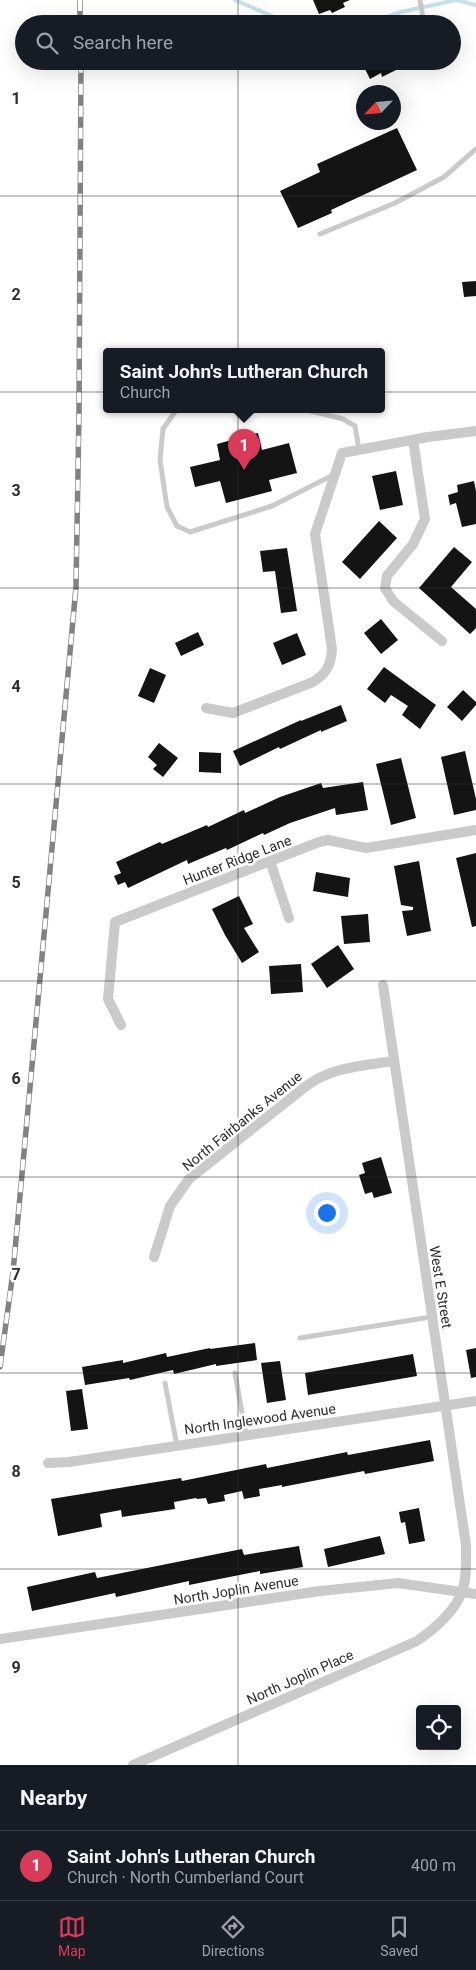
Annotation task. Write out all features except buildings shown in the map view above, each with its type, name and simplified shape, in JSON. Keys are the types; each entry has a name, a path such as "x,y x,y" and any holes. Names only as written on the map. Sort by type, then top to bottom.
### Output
{"street":[{"path":"206,708 233,713 313,682 323,676 327,670 332,659 332,649 315,534 342,452 476,431"},
{"path":"412,440 425,519 413,544 388,576 385,588 393,601 442,641"},
{"name":"Hunter Ridge Lane","path":"121,1024 108,998 115,922 328,840 366,848 476,830"},
{"path":"270,861 289,918"},
{"name":"West E Street","path":"383,985 466,1545 466,1570 462,1592"},
{"name":"North Fairbanks Avenue","path":"154,1257 170,1206 182,1188 199,1171 305,1087 323,1075 344,1068 393,1061"},
{"name":"North Inglewood Avenue","path":"48,1463 69,1462 476,1401"},
{"name":"North Joplin Avenue","path":"0,1639 320,1591 398,1583 476,1594"},
{"name":"North Joplin Place","path":"132,1765 417,1641 434,1629 451,1610 462,1592"}],"lane":[{"path":"420,1 423,15"},
{"path":"320,234 395,203 444,177 476,149"},
{"path":"174,413 163,429 160,460 167,507 176,526 190,532 272,506 335,474"},
{"path":"319,413 343,419 356,426 359,450"},
{"path":"300,1338 431,1317"},
{"path":"235,1373 246,1435"},
{"path":"165,1383 177,1446"}],"waterway":[{"path":"235,0 269,15"},
{"path":"392,15 456,0 476,5"}],"railway":[{"path":"80,0 80,15"},
{"path":"0,1367 13,1272 76,587 81,70"}],"place":[{"name":"Saint John's Lutheran Church","path":"244,470"}]}
